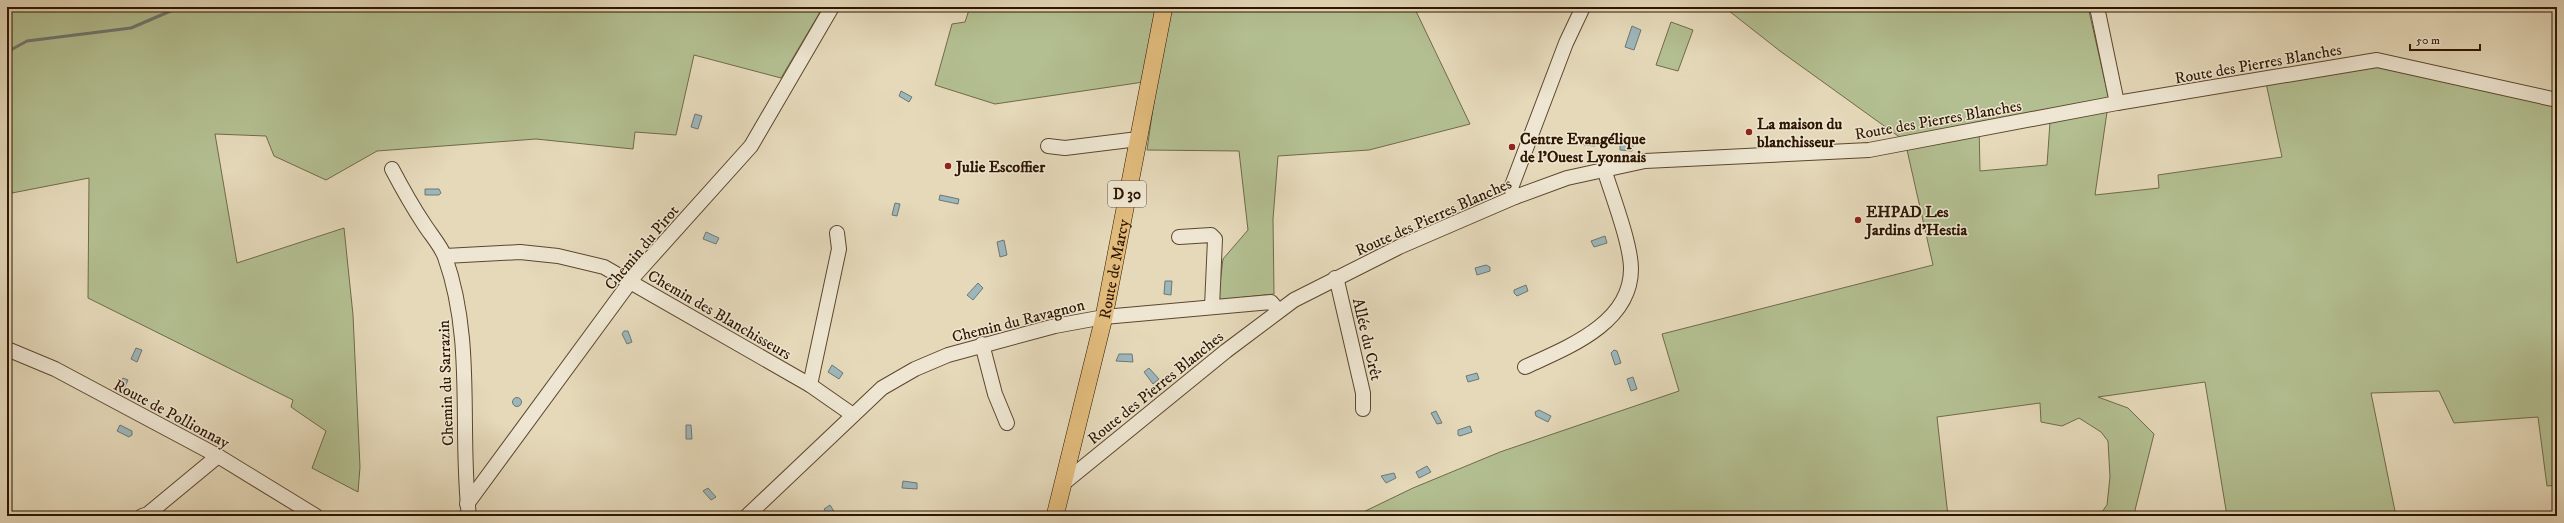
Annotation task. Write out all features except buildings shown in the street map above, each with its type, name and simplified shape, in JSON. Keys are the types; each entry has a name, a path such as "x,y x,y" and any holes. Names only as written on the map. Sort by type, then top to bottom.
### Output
{"main road":[{"name":"Route de Marcy","path":"1055,516 1065,482 1104,317 1164,7"},
{"name":"Route de Marcy","path":"1047,516 1065,482"}],"street":[{"name":"Chemin du Pirot","path":"468,510 630,283 750,146 832,7"},
{"path":"1515,197 1511,188 1566,43 1583,7"},
{"path":"2097,7 2117,104"},
{"name":"Route des Pierres Blanches","path":"1065,482 1278,310 1335,278 1515,197 1566,178 1645,161 1869,150 2117,104 2377,60 2557,100"},
{"path":"1048,146 1065,148 1138,139"},
{"name":"Chemin du Sarrazin","path":"392,169 407,200 445,256 456,296 463,343 468,510"},
{"path":"1525,367 1571,345 1599,327 1616,310 1627,293 1631,269 1623,232 1604,169"},
{"path":"810,385 839,249 837,232"},
{"path":"1179,237 1211,235 1215,239 1212,307"},
{"name":"Chemin des Blanchisseurs","path":"445,256 520,252 558,256 604,267 810,385 853,414"},
{"name":"Allée du Crêt","path":"1335,278 1364,393 1363,410"},
{"name":"Chemin du Ravagnon","path":"747,516 882,388 915,369 982,344 1055,326 1104,317 1271,302 1278,310"},
{"path":"982,344 995,394 1007,422"},
{"name":"Route de Pollionnay","path":"7,349 56,369 218,456 316,516"},
{"path":"142,516 148,514 218,456"}],"green space":[{"path":"7,7 823,7 781,78 694,55 676,135 635,132 633,149 536,139 377,151 326,180 274,156 266,136 215,134 237,263 344,228 353,315 360,467 358,492 312,468 326,431 291,407 293,400 88,298 89,178 12,193 7,169"},
{"path":"970,7 1414,7 1470,124 1369,150 1278,156 1273,219 1274,294 1218,300 1223,259 1248,230 1239,151 1147,150 1157,80 995,104 935,85 952,24 965,22"},
{"path":"1724,7 2088,7 2109,99 1979,125 1980,171 2047,165 2050,122 2107,112 2095,195 2159,188 2158,175 2282,157 2266,83 2378,67 2557,105 2557,485 2547,486 2538,417 2454,423 2439,391 2371,393 2396,516 2227,516 2205,382 2098,397 2128,408 2154,434 2135,510 2138,516 2099,516 2107,505 2110,477 2108,441 2101,432 2079,418 2062,426 2041,422 2040,403 1937,417 1948,516 1355,516 1413,488 1500,452 1679,391 1662,334 1933,265 1905,141 1780,51"},
{"path":"1671,22 1693,30 1678,71 1656,65"}],"water":[{"path":"1632,26 1641,30 1634,50 1625,47"},
{"path":"901,91 912,97 909,102 899,96"},
{"path":"695,114 702,116 698,129 691,127"},
{"path":"1584,140 1595,141 1597,144 1595,146 1584,145"},
{"path":"1620,144 1633,145 1632,151 1620,150"},
{"path":"425,189 439,189 441,193 439,195 425,195"},
{"path":"940,195 959,199 958,204 939,200"},
{"path":"895,203 900,204 897,216 892,215"},
{"path":"706,232 719,238 716,244 703,239"},
{"path":"1605,236 1607,243 1594,247 1591,241"},
{"path":"1004,240 1007,255 1000,257 997,242"},
{"path":"1486,265 1490,267 1490,271 1477,275 1475,268"},
{"path":"1165,281 1172,281 1171,295 1164,294"},
{"path":"978,283 983,288 973,300 967,295"},
{"path":"1526,285 1528,291 1517,296 1514,293 1514,290"},
{"path":"624,331 628,331 632,342 627,344 622,334"},
{"path":"136,348 142,350 137,362 131,359"},
{"path":"1614,350 1617,351 1621,363 1615,365 1611,353"},
{"path":"1119,354 1132,354 1133,362 1116,361"},
{"path":"832,365 843,373 839,379 828,372"},
{"path":"1149,368 1159,379 1153,384 1144,372"},
{"path":"1477,373 1479,379 1468,382 1466,376"},
{"path":"1633,377 1637,389 1631,391 1627,379"},
{"path":"123,378 128,380 123,391 120,391 118,388"},
{"path":"517,397 522,402 517,407 512,402"},
{"path":"1539,410 1551,416 1548,422 1536,416 1535,412"},
{"path":"1436,411 1442,423 1437,424 1431,413"},
{"path":"120,425 132,431 132,435 129,437 117,431"},
{"path":"686,425 691,425 692,439 686,439"},
{"path":"1470,426 1472,432 1460,436 1458,435 1458,430"},
{"path":"1427,466 1431,472 1419,478 1416,472"},
{"path":"1394,473 1396,478 1386,483 1381,476"},
{"path":"903,481 917,483 917,489 902,488"},
{"path":"708,488 716,497 711,500 703,491"},
{"path":"830,505 837,516 829,516 824,509"}],"waterway":[{"path":"7,52 27,41 131,28 180,7"}],"place":[{"name":"La maison du blanchisseur","path":"1749,132"},
{"name":"Centre Evangélique de l'Ouest Lyonnais","path":"1512,147"},
{"name":"Julie Escoffier","path":"948,166"},
{"name":"EHPAD Les Jardins d'Hestia","path":"1858,220"}]}
